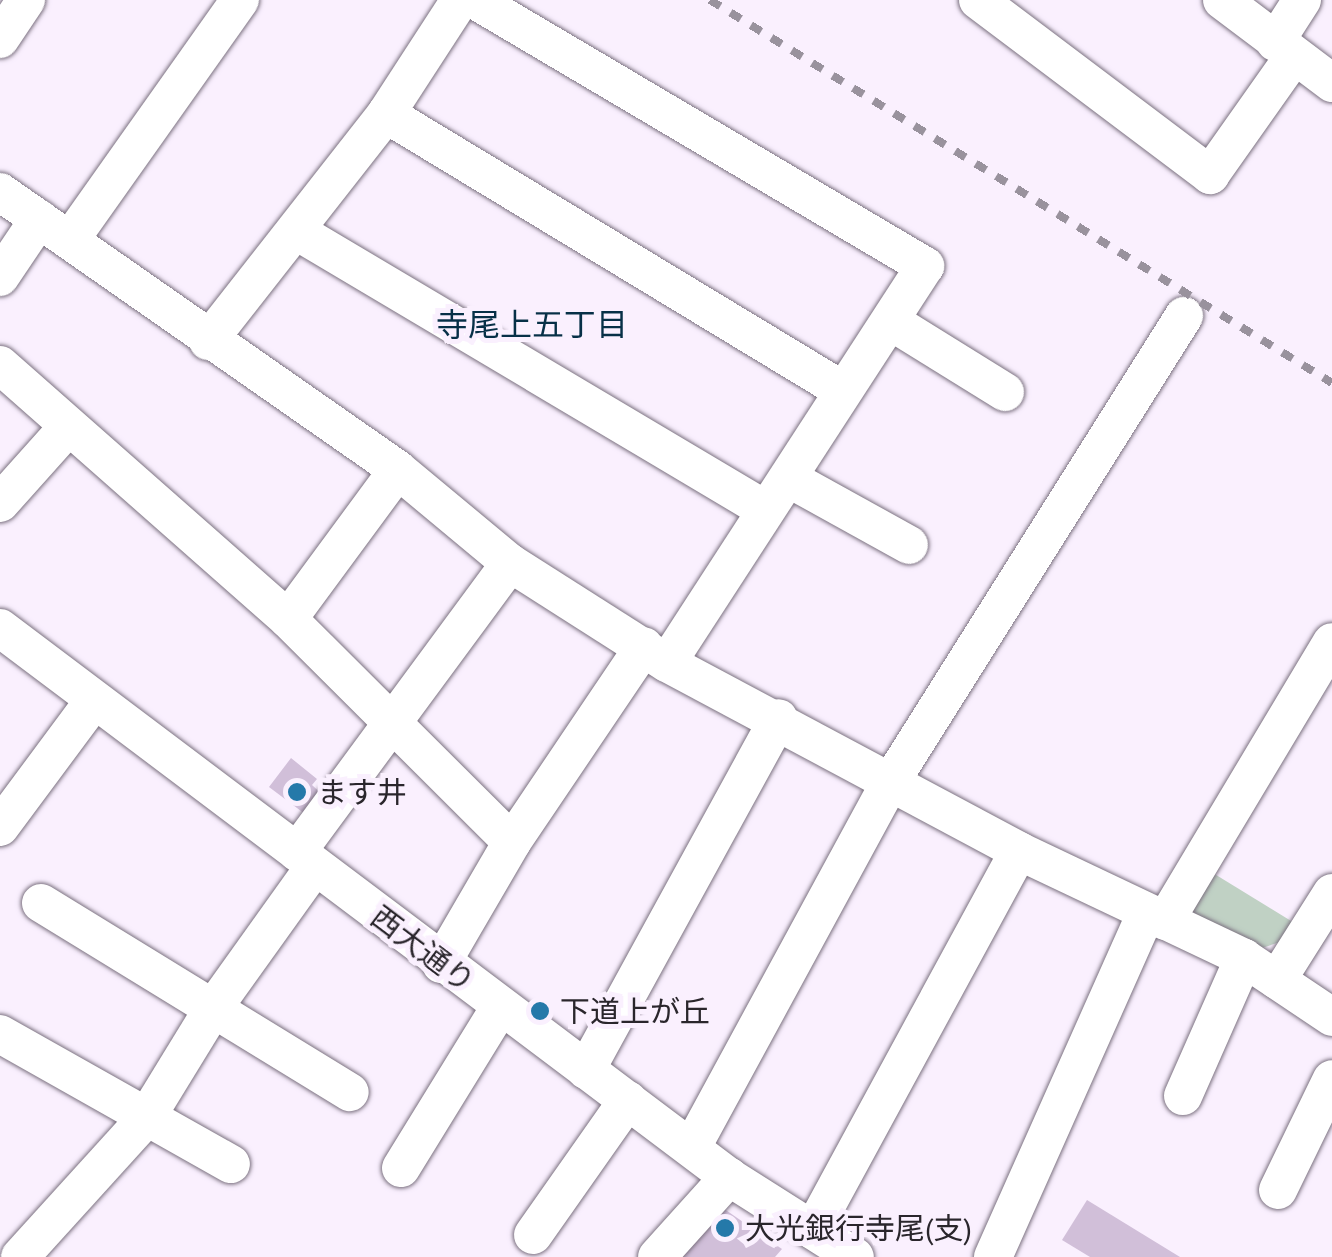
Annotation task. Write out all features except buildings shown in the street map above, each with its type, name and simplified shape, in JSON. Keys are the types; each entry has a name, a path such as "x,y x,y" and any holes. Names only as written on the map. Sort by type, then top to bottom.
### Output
{"street":[{"path":"0,39 26,0"},
{"path":"0,277 55,229 240,0"},
{"path":"208,342 298,232 386,114 460,0"},
{"path":"441,964 512,842 790,479 842,390 892,322 925,266 475,0"},
{"path":"978,0 1210,175 1284,49 1302,0"},
{"path":"1222,0 1332,84"},
{"path":"386,114 842,390"},
{"path":"0,192 208,342 398,470 510,563 655,654 779,718 890,784 1244,958 1332,1017"},
{"path":"298,232 766,510"},
{"path":"692,1147 890,784 1184,316"},
{"path":"892,322 1005,392"},
{"path":"0,365 288,619 396,722 512,842"},
{"path":"0,504 68,427"},
{"path":"288,619 398,470"},
{"path":"790,479 909,545"},
{"path":"20,1257 146,1118 306,859 396,722 510,563"},
{"name":"西大通り","path":"0,628 93,702 729,1177 855,1257"},
{"path":"993,1257 1155,917 1332,642"},
{"path":"0,827 93,702"},
{"path":"586,1070 779,718"},
{"path":"813,1230 1020,851"},
{"path":"1277,980 1332,893"},
{"path":"41,903 350,1092"},
{"path":"1183,1096 1244,958"},
{"path":"401,1168 500,1007"},
{"path":"0,1034 231,1164"},
{"path":"1278,1190 1332,1079"},
{"path":"533,1235 628,1100"},
{"path":"657,1257 729,1177"}],"green space":[{"path":"1208,870 1296,924 1283,941 1259,949 1195,917 1189,902"}],"railway":[{"path":"710,0 1332,383"}],"place":[{"name":"ます井","path":"297,792"},
{"name":"下道上が丘","path":"540,1011"},
{"name":"大光銀行寺尾(支)","path":"725,1228"}],"district":[{"name":"寺尾上五丁目","path":"532,324"}]}
